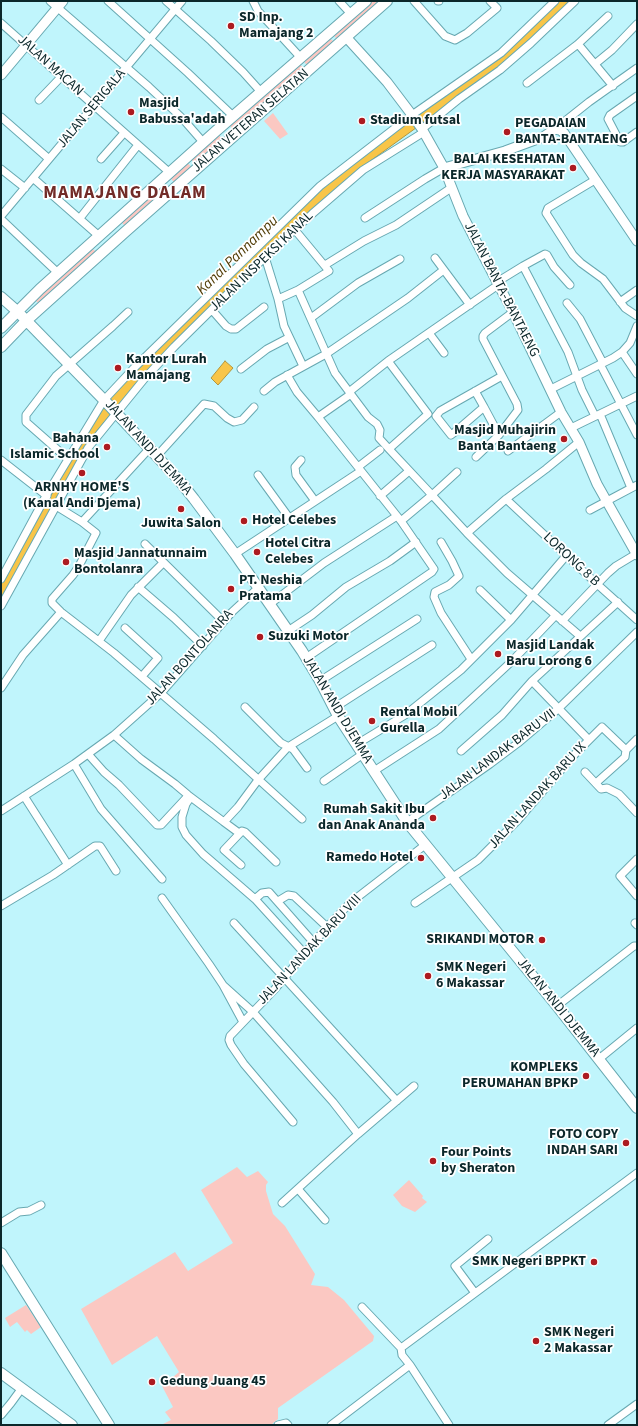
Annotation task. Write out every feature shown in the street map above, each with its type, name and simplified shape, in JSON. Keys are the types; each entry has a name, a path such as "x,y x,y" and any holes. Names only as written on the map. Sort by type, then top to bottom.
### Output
{"main road":[{"name":"JALAN VETERAN SELATAN","path":"1,328 58,273 203,142 366,1"},
{"name":"JALAN VETERAN SELATAN","path":"1,347 26,321 125,232 387,1"},
{"path":"221,127 231,138"},
{"path":"116,221 125,232"},
{"path":"1,297 26,321"},
{"name":"JALAN ANDI DJEMMA","path":"26,321 116,412 156,457 179,480 194,499 235,554 306,658 336,712 407,822 558,1006 636,1105"},
{"path":"1,1253 109,1425"},
{"path":"1,1373 72,1425"}],"street":[{"path":"50,1 60,4 126,68 182,118 203,142"},
{"path":"108,1 151,38 233,116"},
{"path":"166,1 176,8 243,72 260,92"},
{"name":"JALAN SERIGALA","path":"1,218 182,1"},
{"path":"253,1 258,11 301,58"},
{"path":"339,1 351,14"},
{"path":"414,1 445,36 455,40 467,33 496,8 490,1"},
{"path":"1,579 46,496 105,401 187,315 320,186 412,116 501,53 555,1"},
{"name":"JALAN INSPEKSI KANAL","path":"1,606 88,448 116,412 174,347 265,257 363,170 422,129 500,70 575,1"},
{"path":"1,75 60,4"},
{"path":"528,82 578,44 608,16"},
{"path":"595,64 612,50 637,24"},
{"name":"JALAN MACAN","path":"2,26 27,45 170,173"},
{"name":"JALAN BANTA-BANTAENG","path":"346,37 387,82 422,129 444,168 463,216 513,312 561,412 579,442 597,484 636,555"},
{"path":"578,44 613,86"},
{"path":"365,218 444,168 505,151 543,137 556,129 589,102 637,68"},
{"path":"40,100 62,76"},
{"path":"637,96 610,115 608,120 620,142 623,142 637,132"},
{"path":"1,117 49,159"},
{"path":"556,129 564,133 637,241"},
{"path":"101,159 124,133"},
{"path":"80,218 138,145"},
{"path":"1,169 25,188"},
{"path":"33,178 99,236"},
{"path":"595,180 548,208 546,213 574,255 603,279 625,308 637,316"},
{"path":"325,265 364,241 396,225 452,188"},
{"path":"1,218 58,273"},
{"path":"278,299 298,290 328,272 325,265 294,230"},
{"path":"318,417 350,393 388,361 523,266 543,255 547,255 554,267 570,285"},
{"path":"265,257 288,338 303,366"},
{"path":"435,258 442,271 452,280 470,304"},
{"path":"311,318 358,283 400,259"},
{"path":"523,266 568,352 582,390 598,415 634,487 590,510"},
{"path":"264,392 268,387 326,354 380,318 442,271"},
{"path":"298,290 336,373 368,417 377,424 380,430 379,438 467,533 507,573 580,636"},
{"path":"620,302 637,290"},
{"path":"567,303 584,325 620,404 637,435"},
{"path":"212,310 226,326 231,329 236,329 264,307"},
{"path":"68,459 25,420 26,415 56,376 128,312"},
{"path":"476,458 500,435 517,412 518,408 483,339 483,336 513,312"},
{"path":"551,389 622,352 630,342 637,326"},
{"path":"429,333 444,353"},
{"path":"241,368 267,349 288,338"},
{"path":"622,352 637,374"},
{"path":"388,361 428,414 389,449"},
{"path":"286,376 297,392 399,519 434,567 432,572 306,658"},
{"path":"484,407 451,435 436,418 438,413 502,376"},
{"path":"475,391 500,435"},
{"path":"571,428 637,396"},
{"path":"156,457 204,404 214,406 226,418 234,422 242,420 254,407"},
{"path":"508,452 561,412"},
{"path":"467,533 506,499 579,442"},
{"path":"82,522 149,449"},
{"path":"235,554 290,519 359,469 380,450"},
{"path":"1,460 46,496"},
{"path":"301,460 295,467 296,475 315,501"},
{"path":"380,496 409,471"},
{"path":"270,604 324,563 399,519 432,494 457,472"},
{"path":"258,475 290,519"},
{"name":"LORONG 8 B","path":"506,499 637,620"},
{"path":"56,506 82,522 95,532 95,534 73,575 51,601 61,612 101,640 144,674 302,820"},
{"path":"288,631 312,615 346,587 390,561 416,542"},
{"path":"441,542 459,576 455,581 435,592 434,597 441,613 471,659"},
{"path":"145,544 223,621"},
{"path":"562,621 616,566 636,555"},
{"path":"357,744 405,715 448,682 511,620 566,556"},
{"path":"101,640 129,598 163,562"},
{"path":"138,587 174,618 203,646"},
{"name":"JALAN BONTOLANRA","path":"1,811 74,764 114,736 162,692 223,621 258,588"},
{"path":"480,590 511,620"},
{"path":"461,751 498,719 532,682 618,602"},
{"path":"1,688 23,655 61,612"},
{"path":"374,771 439,729 511,662 556,615"},
{"path":"320,681 417,619"},
{"path":"125,628 158,658 144,674"},
{"name":"JALAN LANDAK BARU VII","path":"407,822 490,764 559,708 637,632"},
{"path":"101,640 114,653 162,692"},
{"path":"224,822 288,746 432,645"},
{"name":"JALAN LANDAK BARU IX","path":"415,903 478,860 518,820 573,756 589,740 532,682"},
{"path":"245,707 281,743 296,751 306,768"},
{"path":"589,740 602,727 626,750"},
{"path":"114,736 141,759 175,784 189,797 239,833"},
{"path":"596,783 625,758 626,750 637,739"},
{"path":"88,754 104,772 119,785 159,826 189,797"},
{"path":"324,781 363,754"},
{"path":"74,764 101,809 162,878"},
{"path":"585,772 601,789 607,788 619,794 637,813"},
{"path":"24,796 68,865"},
{"path":"189,797 182,817 182,827 186,835 204,854 255,900 305,954"},
{"path":"241,865 224,850 242,831 245,832 276,862"},
{"name":"JALAN LANDAK BARU VIII","path":"293,1122 252,1074 228,1040 230,1036 285,977 327,927 350,903 425,845"},
{"path":"1,906 68,865 95,846 100,846 116,871"},
{"path":"637,859 620,876 637,896"},
{"path":"255,900 265,892 269,892 314,942"},
{"path":"278,901 288,896 294,896 327,927"},
{"path":"162,898 223,985 243,1022"},
{"path":"234,922 397,1101"},
{"path":"558,1006 636,945"},
{"path":"223,985 253,1012 333,1102 358,1134"},
{"path":"599,1059 637,1028"},
{"path":"282,1204 358,1134 414,1086"},
{"path":"401,1348 637,1173"},
{"path":"298,1189 325,1220"},
{"path":"1,1223 19,1212 29,1211 41,1205"},
{"path":"475,1293 455,1266 488,1239"},
{"path":"362,1307 401,1348 402,1355 449,1425"},
{"path":"332,1425 410,1365"},
{"path":"1,1415 12,1403 22,1388"},
{"path":"608,1425 637,1404"},
{"path":"278,1425 286,1423 288,1425"}],"shaded area":[{"path":"366,1 377,1 381,6 340,43 331,32"},
{"path":"558,1 570,1 507,62 362,167 146,374 96,432 1,601 1,584 81,442 109,399 176,329 319,191 416,115 502,57"},
{"path":"327,35 337,45 310,69 301,58"},
{"path":"298,61 306,72 237,133 226,122"},
{"path":"273,113 288,134 280,139 264,121"},
{"path":"216,131 225,143 198,167 188,156"},
{"path":"184,160 195,170 177,186 168,175"},
{"path":"160,183 169,193 128,230 119,219"},
{"path":"89,245 99,255 42,307 32,297"},
{"path":"225,361 233,368 218,385 211,378"},
{"path":"237,1167 247,1177 258,1171 268,1182 266,1185 266,1191 273,1214 285,1226 315,1274 311,1285 328,1287 344,1300 374,1336 373,1341 278,1408 278,1419 271,1425 161,1425 171,1420 165,1412 173,1407 162,1386 179,1372 157,1336 112,1365 81,1309 175,1252 188,1271 233,1243 201,1190"},
{"path":"409,1180 423,1196 422,1198 427,1202 415,1212 402,1206 393,1195"},
{"path":"26,1305 41,1327 31,1334 27,1330 25,1332 17,1322 10,1327 5,1318"}],"place":[{"name":"SD Inp. Mamajang 2","path":"231,26"},
{"name":"Masjid Babussa'adah","path":"131,112"},
{"name":"Stadium futsal","path":"362,121"},
{"name":"PEGADAIAN BANTA-BANTAENG","path":"507,132"},
{"name":"BALAI KESEHATAN KERJA MASYARAKAT","path":"573,168"},
{"name":"Kantor Lurah Mamajang","path":"118,368"},
{"name":"Masjid Muhajirin Banta Bantaeng","path":"564,439"},
{"name":"Bahana Islamic School","path":"107,447"},
{"name":"ARNHY HOME'S (Kanal Andi Djema)","path":"82,473"},
{"name":"Juwita Salon","path":"181,509"},
{"name":"Hotel Celebes","path":"244,521"},
{"name":"Hotel Citra Celebes","path":"257,552"},
{"name":"Masjid Jannatunnaim Bontolanra","path":"66,562"},
{"name":"PT. Neshia Pratama","path":"231,589"},
{"name":"Suzuki Motor","path":"260,637"},
{"name":"Masjid Landak Baru Lorong 6","path":"498,654"},
{"name":"Rental Mobil Gurella","path":"372,721"},
{"name":"Rumah Sakit Ibu dan Anak Ananda","path":"433,818"},
{"name":"Ramedo Hotel","path":"421,858"},
{"name":"SRIKANDI MOTOR","path":"542,940"},
{"name":"SMK Negeri 6 Makassar","path":"428,976"},
{"name":"KOMPLEKS PERUMAHAN BPKP","path":"586,1076"},
{"name":"FOTO COPY INDAH SARI","path":"626,1143"},
{"name":"Four Points by Sheraton","path":"433,1161"},
{"name":"SMK Negeri BPPKT","path":"594,1262"},
{"name":"SMK Negeri 2 Makassar","path":"536,1341"},
{"name":"Gedung Juang 45","path":"152,1382"}],"district":[{"name":"MAMAJANG DALAM","path":"125,194"}],"water label":[{"name":"Kanal Pannampu","path":"238,256"}]}
